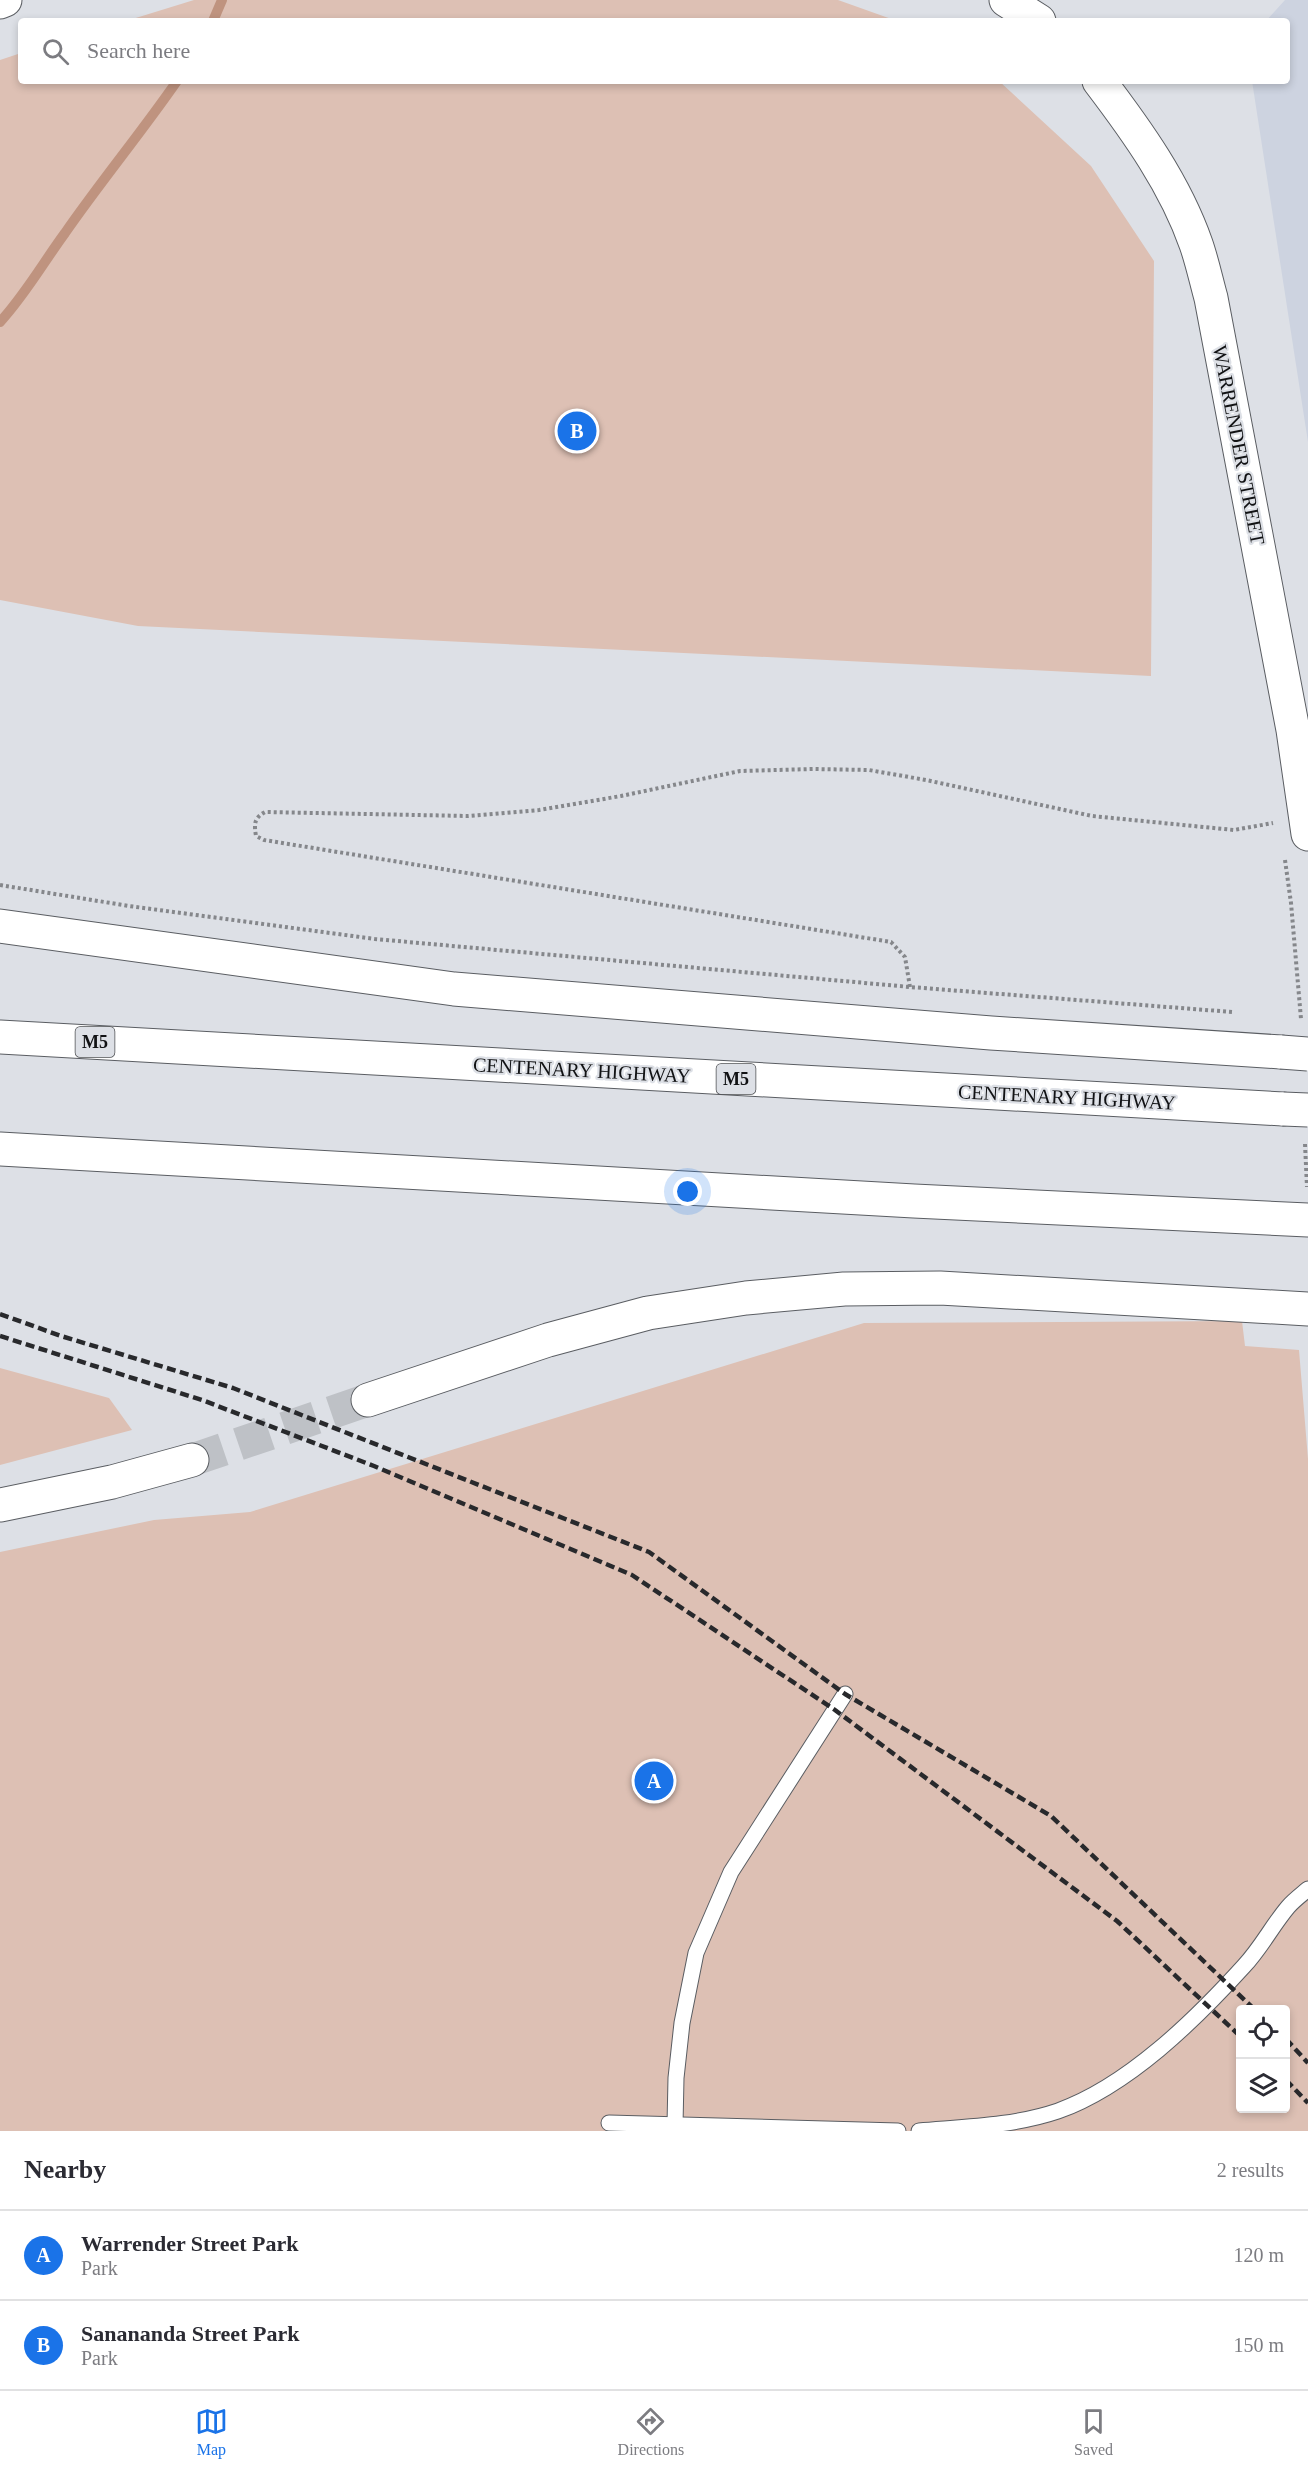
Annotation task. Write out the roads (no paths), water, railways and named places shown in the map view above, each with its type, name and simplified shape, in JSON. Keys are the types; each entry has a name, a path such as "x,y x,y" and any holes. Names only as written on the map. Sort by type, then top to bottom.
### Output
{"main road":[{"path":"0,2 5,0"},
{"path":"1006,0 1034,18"},
{"name":"WARRENDER STREET","path":"1101,84 1138,133 1168,184 1195,243 1211,298 1293,730 1294,828"},
{"path":"0,926 454,989 944,1029 1294,1053"},
{"name":"CENTENARY HIGHWAY","path":"0,1037 1299,1119"},
{"path":"0,1149 914,1201 1301,1211"},
{"path":"368,1400 548,1340 648,1313 746,1298 844,1289 940,1288 1301,1308"},
{"path":"0,1505 112,1482 192,1460"}],"lane":[{"path":"675,2125 676,2078 682,2023 696,1953 731,1872 845,1694"},
{"path":"919,2131 1000,2124 1058,2110 1098,2091 1141,2065 1245,1965 1288,1906 1308,1888"},
{"path":"609,2123 898,2131"}],"waterway":[{"path":"214,18 222,0"},
{"path":"0,322 26,290 175,84"}],"tunnel":[{"path":"192,1460 368,1400"}],"railway":[{"path":"0,1314 61,1336 233,1388 649,1552 845,1694 1051,1816 1250,2005"},
{"path":"0,1336 202,1400 374,1466 632,1575 835,1710 1117,1921 1236,2032"},
{"path":"1290,2043 1308,2063"},
{"path":"1290,2084 1308,2103"}],"place":[{"name":"Sanananda Street Park","path":"577,431"},
{"name":"Warrender Street Park","path":"654,1781"}]}
